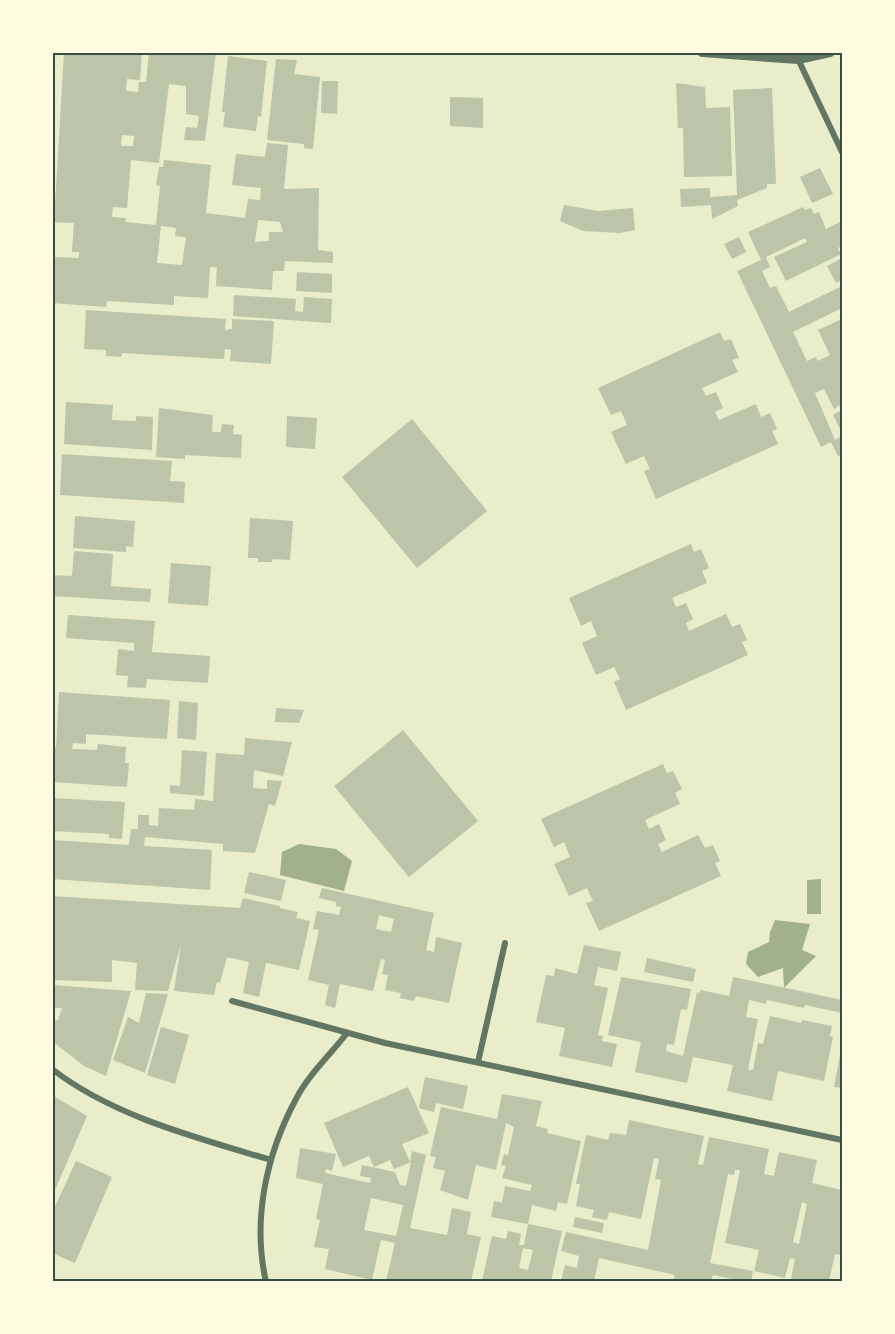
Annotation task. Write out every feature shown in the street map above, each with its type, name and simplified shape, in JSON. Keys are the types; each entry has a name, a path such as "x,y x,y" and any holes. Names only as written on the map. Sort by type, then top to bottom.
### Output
{"street":[{"path":"702,52 798,59 830,52"},
{"path":"798,59 843,152"},
{"path":"478,1062 504,943"},
{"path":"232,1001 347,1033 843,1140"},
{"path":"266,1281 260,1258 260,1202 271,1160 296,1098 347,1033"},
{"path":"52,1069 72,1085 123,1110 271,1160"}],"shaded area":[{"path":"299,844 336,849 352,861 344,891 280,875 282,852"},
{"path":"821,879 821,914 807,914 807,880"},
{"path":"775,920 810,924 802,950 816,956 784,988 783,968 758,977 746,964 748,952 769,942"}],"building":[{"path":"64,52 142,52 140,80 127,79 126,91 138,92 139,82 146,82 149,52 216,52 205,141 184,140 186,127 197,128 199,116 186,114 186,86 169,84 159,163 131,160 127,208 113,207 112,217 126,218 125,222 156,225 160,186 156,185 159,167 163,167 164,160 211,165 206,213 245,218 248,199 260,200 261,188 232,185 236,154 265,157 267,143 288,145 284,189 319,188 318,250 333,252 333,263 285,261 284,271 273,271 272,290 216,286 217,267 210,267 208,298 174,296 174,305 107,301 106,307 52,303 52,257 79,258 79,252 72,252 74,223 54,222","holes":["122,135 134,136 133,146 121,146","258,220 280,222 283,232 269,232 269,241 255,242","161,226 176,228 175,236 186,237 182,265 157,263"]},
{"path":"228,56 267,61 261,117 258,116 256,131 223,127 225,112 222,112"},
{"path":"276,59 297,60 294,74 320,77 313,149 304,148 304,144 267,140"},
{"path":"322,81 338,81 337,114 321,113"},
{"path":"676,83 705,87 706,108 730,107 732,176 684,177 683,128 678,128"},
{"path":"772,88 776,184 767,184 767,188 737,200 738,206 712,219 711,205 681,207 680,189 710,188 710,197 737,195 733,90"},
{"path":"450,97 483,98 483,128 450,126"},
{"path":"820,168 833,194 812,203 800,177"},
{"path":"564,205 598,211 633,208 635,230 620,233 583,231 560,221"},
{"path":"803,207 805,210 811,208 814,214 819,212 826,229 842,221 842,246 838,248 841,254 786,281 774,257 807,242 805,238 766,257 770,267 762,271 770,288 776,286 789,312 842,286 842,308 793,332 807,361 816,357 818,361 830,355 818,330 842,319 842,376 839,377 842,379 842,404 834,409 824,389 815,393 835,440 842,436 842,455 838,456 831,442 821,447 737,271 761,260 748,232"},
{"path":"739,237 746,252 732,259 724,244"},
{"path":"842,258 842,280 836,283 827,266"},
{"path":"297,272 332,274 332,293 296,291"},
{"path":"234,295 296,299 295,311 303,312 304,297 332,299 331,323 233,316"},
{"path":"86,310 226,319 225,330 232,329 232,319 274,321 271,364 230,361 231,350 225,349 224,359 122,353 121,357 106,356 106,350 84,349"},
{"path":"720,332 724,341 731,339 739,358 732,360 738,372 702,388 706,396 716,392 723,408 715,412 719,420 756,404 761,417 770,413 777,429 772,431 778,444 656,499 644,471 650,469 644,456 626,464 611,432 627,425 621,411 611,415 598,388"},
{"path":"66,402 113,405 112,420 136,421 136,416 153,417 152,450 64,444"},
{"path":"159,408 213,415 212,432 221,432 222,424 234,425 233,434 242,435 241,458 185,455 185,459 156,457"},
{"path":"842,410 842,433 833,415"},
{"path":"287,416 317,418 315,449 286,447"},
{"path":"412,419 487,511 417,568 342,477"},
{"path":"62,454 172,461 170,481 185,482 184,503 60,495"},
{"path":"75,516 135,521 133,547 126,546 126,552 73,548"},
{"path":"250,518 293,521 290,560 273,559 272,562 258,562 258,558 248,558"},
{"path":"691,544 694,552 701,549 709,568 702,571 707,583 672,598 676,607 686,603 693,619 686,623 689,631 726,614 732,627 740,624 747,640 742,642 748,655 626,710 614,682 620,679 614,667 596,675 582,643 597,636 591,621 581,626 569,598"},
{"path":"74,551 113,554 111,586 151,589 150,602 52,596 52,575 72,576"},
{"path":"171,563 211,566 208,606 168,603"},
{"path":"68,615 155,621 152,652 210,656 208,683 147,679 146,688 127,687 128,676 116,675 118,649 134,651 134,643 66,638"},
{"path":"59,692 170,700 167,739 86,734 86,744 73,743 72,749 97,750 98,744 126,747 125,763 129,763 127,787 52,782 52,747 56,747"},
{"path":"179,701 198,703 196,740 177,738"},
{"path":"276,708 304,710 299,723 275,722"},
{"path":"403,730 478,821 409,877 334,786"},
{"path":"245,738 292,742 283,776 254,770 253,788 267,789 267,780 282,781 275,806 269,804 255,853 223,851 223,844 145,837 144,846 212,850 210,890 52,879 52,840 129,845 131,829 138,829 138,815 149,815 149,825 158,826 159,808 194,810 195,799 213,801 216,753 244,755"},
{"path":"182,750 207,752 204,796 170,793 170,785 180,786"},
{"path":"663,764 667,773 673,771 682,789 675,793 680,804 645,820 649,829 659,824 666,840 658,844 662,852 698,835 705,848 713,845 720,861 715,863 721,876 599,931 586,903 593,901 587,888 569,896 554,864 570,857 564,842 554,847 541,819"},
{"path":"52,798 125,802 122,839 109,838 109,834 52,831"},
{"path":"249,872 286,880 281,901 244,893"},
{"path":"322,888 434,913 426,950 434,952 436,937 462,943 449,1003 416,996 414,1001 400,998 401,993 385,990 388,975 382,974 385,960 381,959 373,991 340,984 335,1008 325,1005 329,985 308,980 319,930 313,929 317,911 339,915 341,907 336,906 336,902 319,898","holes":["379,915 394,919 391,932 376,929"]},
{"path":"52,896 240,908 243,898 298,912 296,918 310,921 299,970 266,963 259,997 243,993 249,962 227,957 214,995 174,991 181,944 168,991 135,990 137,963 112,960 112,982 52,980"},
{"path":"584,945 621,952 617,971 598,967 594,985 608,988 598,1035 603,1036 602,1041 617,1044 612,1067 559,1056 565,1028 536,1022 546,975 554,976 555,968 577,974"},
{"path":"647,958 696,969 693,982 644,972"},
{"path":"621,977 691,989 687,1010 681,1009 674,1045 667,1044 666,1051 683,1056 697,992 700,993 700,990 729,996 733,977 842,1000 842,1013 805,1005 804,1008 767,1000 766,1004 749,1000 746,1017 758,1019 748,1070 753,1070 758,1043 763,1044 770,1016 801,1023 802,1020 832,1026 830,1036 833,1037 824,1081 778,1071 772,1101 727,1091 733,1065 693,1057 687,1083 635,1072 641,1042 608,1035"},
{"path":"52,985 131,991 106,1076 84,1066 52,1041 52,1021 58,1020 62,1008 52,1008"},
{"path":"146,993 168,994 145,1073 113,1060 128,1017 139,1023"},
{"path":"161,1027 189,1035 175,1084 147,1075"},
{"path":"842,1050 842,1088 834,1087"},
{"path":"425,1077 468,1086 463,1109 436,1103 434,1112 419,1108"},
{"path":"408,1087 429,1133 402,1144 410,1162 412,1151 426,1155 410,1228 447,1235 452,1208 471,1212 467,1234 481,1237 471,1281 386,1281 395,1243 381,1240 372,1280 325,1269 329,1249 314,1247 320,1220 316,1219 323,1184 296,1178 300,1148 336,1154 332,1171 326,1169 325,1173 370,1183 371,1178 360,1176 362,1165 395,1172 400,1185 406,1186 411,1162 394,1169 390,1160 374,1167 369,1156 343,1167 324,1123","holes":["371,1198 403,1205 396,1236 364,1230"]},
{"path":"502,1094 542,1101 536,1126 548,1129 547,1133 581,1141 567,1204 558,1202 556,1211 532,1205 528,1224 491,1217 494,1201 502,1203 505,1186 530,1191 532,1185 502,1178 506,1166 501,1165 504,1154 508,1155 514,1127 506,1123 496,1170 476,1165 468,1200 440,1190 445,1171 433,1168 436,1157 430,1156 441,1107 497,1119"},
{"path":"52,1095 87,1116 52,1197"},
{"path":"629,1120 704,1136 698,1164 703,1165 709,1137 769,1149 764,1174 774,1176 779,1152 817,1160 812,1183 842,1190 842,1255 835,1254 829,1281 791,1279 795,1259 790,1258 785,1278 754,1271 759,1250 725,1243 740,1170 735,1170 734,1175 728,1174 710,1263 753,1271 751,1281 731,1281 732,1279 713,1275 711,1281 673,1281 675,1275 599,1258 594,1281 561,1281 565,1265 577,1268 579,1256 561,1251 566,1232 648,1250 661,1180 655,1179 659,1159 654,1158 641,1219 609,1212 607,1220 592,1217 594,1210 576,1206 580,1184 576,1184 586,1135 608,1140 610,1133 626,1135","holes":["802,1202 807,1204 799,1244 793,1242"]},
{"path":"76,1161 112,1177 75,1263 52,1253 52,1213"},
{"path":"575,1217 604,1223 602,1233 573,1227"},
{"path":"528,1224 562,1231 551,1281 482,1281 492,1236 506,1239 508,1231 521,1234 519,1245 524,1245","holes":["523,1248 533,1250 528,1270 519,1268"]}]}
